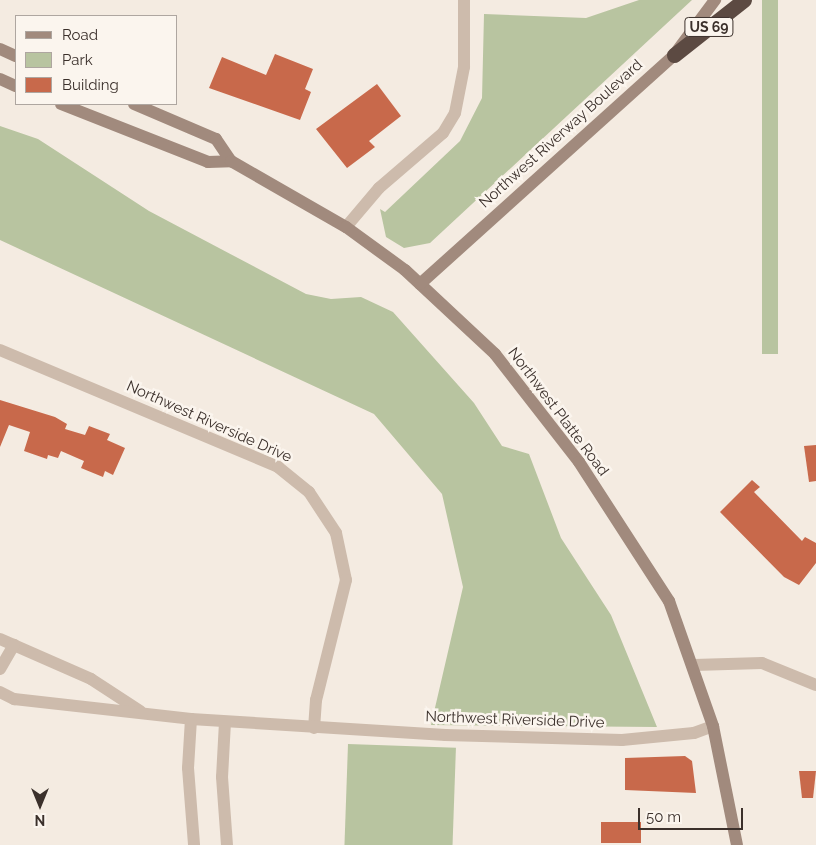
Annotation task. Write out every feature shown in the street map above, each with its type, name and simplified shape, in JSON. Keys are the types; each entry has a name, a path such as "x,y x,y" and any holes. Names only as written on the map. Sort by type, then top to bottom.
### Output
{"highway":[{"name":"US 69","path":"674,55 744,0"}],"main road":[{"name":"Northwest Riverway Boulevard","path":"420,284 674,55 715,0"},
{"path":"0,49 15,56"},
{"path":"0,79 15,86"},
{"path":"64,105 208,162 231,161"},
{"name":"Northwest Platte Road","path":"136,105 216,139 231,161 346,227 420,284 495,354 578,462 655,575 694,665 713,726 737,845"}],"street":[{"path":"346,227 379,188 443,134 455,112 464,67 464,0"},
{"name":"Northwest Riverside Drive","path":"0,350 278,467 309,492 336,533 346,580 316,700 314,728"},
{"path":"0,639 91,679 140,711"},
{"path":"0,669 14,645"},
{"path":"694,665 762,663 816,686"},
{"name":"Northwest Riverside Drive","path":"0,692 14,699 68,706 140,711 191,720 314,728 622,740 694,733 713,726"},
{"path":"191,720 188,768 194,845"},
{"path":"225,722 222,777 227,845"}],"green space":[{"path":"639,0 692,0 430,243 404,248 386,237 380,209 385,212 460,141 482,98 484,14 586,18"},
{"path":"762,0 778,0 778,354 762,354"},
{"path":"0,126 38,139 149,211 306,294 331,299 361,297 393,312 474,403 502,446 529,454 561,538 611,615 657,727 431,725 463,587 442,494 374,414 0,240"},
{"path":"348,744 456,748 453,845 344,845"}],"building":[{"path":"275,54 313,69 305,89 311,92 300,120 209,88 222,57 266,75"},
{"path":"377,84 401,116 369,141 375,147 347,168 316,129"},
{"path":"0,400 55,417 67,424 65,429 85,435 89,426 110,434 107,440 125,448 113,475 105,471 103,477 81,468 84,461 61,451 58,458 48,455 47,459 24,451 30,432 9,425 0,447"},
{"path":"816,445 816,481 809,482 804,446"},
{"path":"752,480 760,487 754,492 802,541 805,537 816,543 816,563 799,585 784,577 720,512"},
{"path":"685,756 692,761 696,793 625,790 625,758"},
{"path":"799,771 816,771 813,798 802,798"},
{"path":"601,822 641,822 641,843 601,843"}]}
